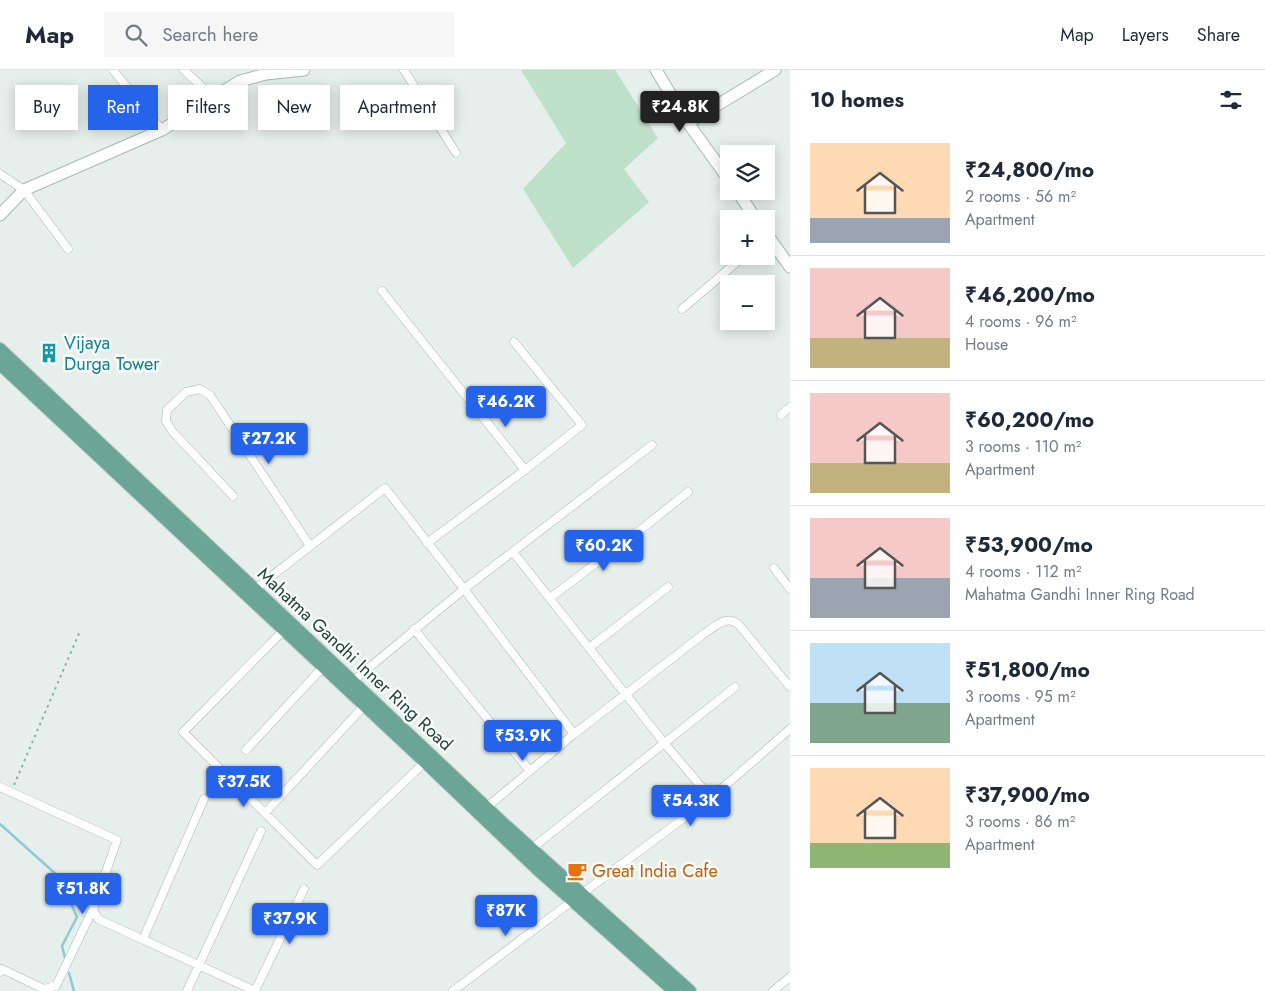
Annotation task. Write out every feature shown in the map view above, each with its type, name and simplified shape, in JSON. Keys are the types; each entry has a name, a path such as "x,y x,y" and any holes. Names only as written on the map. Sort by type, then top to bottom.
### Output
{"main road":[{"path":"234,85 266,72 304,70"},
{"path":"656,70 688,123 720,167"},
{"path":"688,123 776,70"},
{"path":"0,215 24,190 168,126"},
{"path":"775,246 790,267"},
{"name":"Mahatma Gandhi Inner Ring Road","path":"0,349 531,848 577,897 674,991"},
{"name":"Mahatma Gandhi Inner Ring Road","path":"0,364 537,869 577,897 690,991"}],"street":[{"path":"113,70 162,130"},
{"path":"184,70 200,85"},
{"path":"404,70 456,153"},
{"path":"0,174 24,190 68,249"},
{"path":"682,309 733,265"},
{"path":"382,291 525,470"},
{"path":"427,543 582,425 514,342"},
{"path":"233,496 172,431 166,421 167,410 186,392 200,389 210,396 310,546"},
{"path":"781,414 790,407"},
{"path":"353,681 414,629 652,445"},
{"path":"255,589 385,488 574,734"},
{"path":"550,598 688,492"},
{"path":"513,552 665,744 711,798"},
{"path":"774,568 790,589"},
{"path":"589,648 668,587"},
{"path":"487,807 574,734 722,621 734,620 790,687"},
{"path":"414,629 530,771"},
{"path":"284,630 183,732 317,865 425,762"},
{"path":"246,750 323,667"},
{"path":"531,848 735,687"},
{"path":"265,814 364,706"},
{"path":"454,991 711,798 790,729"},
{"path":"0,787 117,840 93,909 55,988 44,989 1,970"},
{"path":"143,939 204,799"},
{"path":"187,991 260,831"},
{"path":"93,909 98,919 256,991 304,890"},
{"path":"773,991 790,977"}],"path":[{"path":"11,792 80,631"}],"green space":[{"path":"521,70 615,70 658,138 624,169 649,202 573,268 523,189 566,143"}],"waterway":[{"path":"0,824 58,876 77,917 62,946 65,958"},
{"path":"69,973 74,991"}],"place":[{"name":"Vijaya Durga Tower","path":"49,353"},
{"name":"Great India Cafe","path":"577,871"}]}
